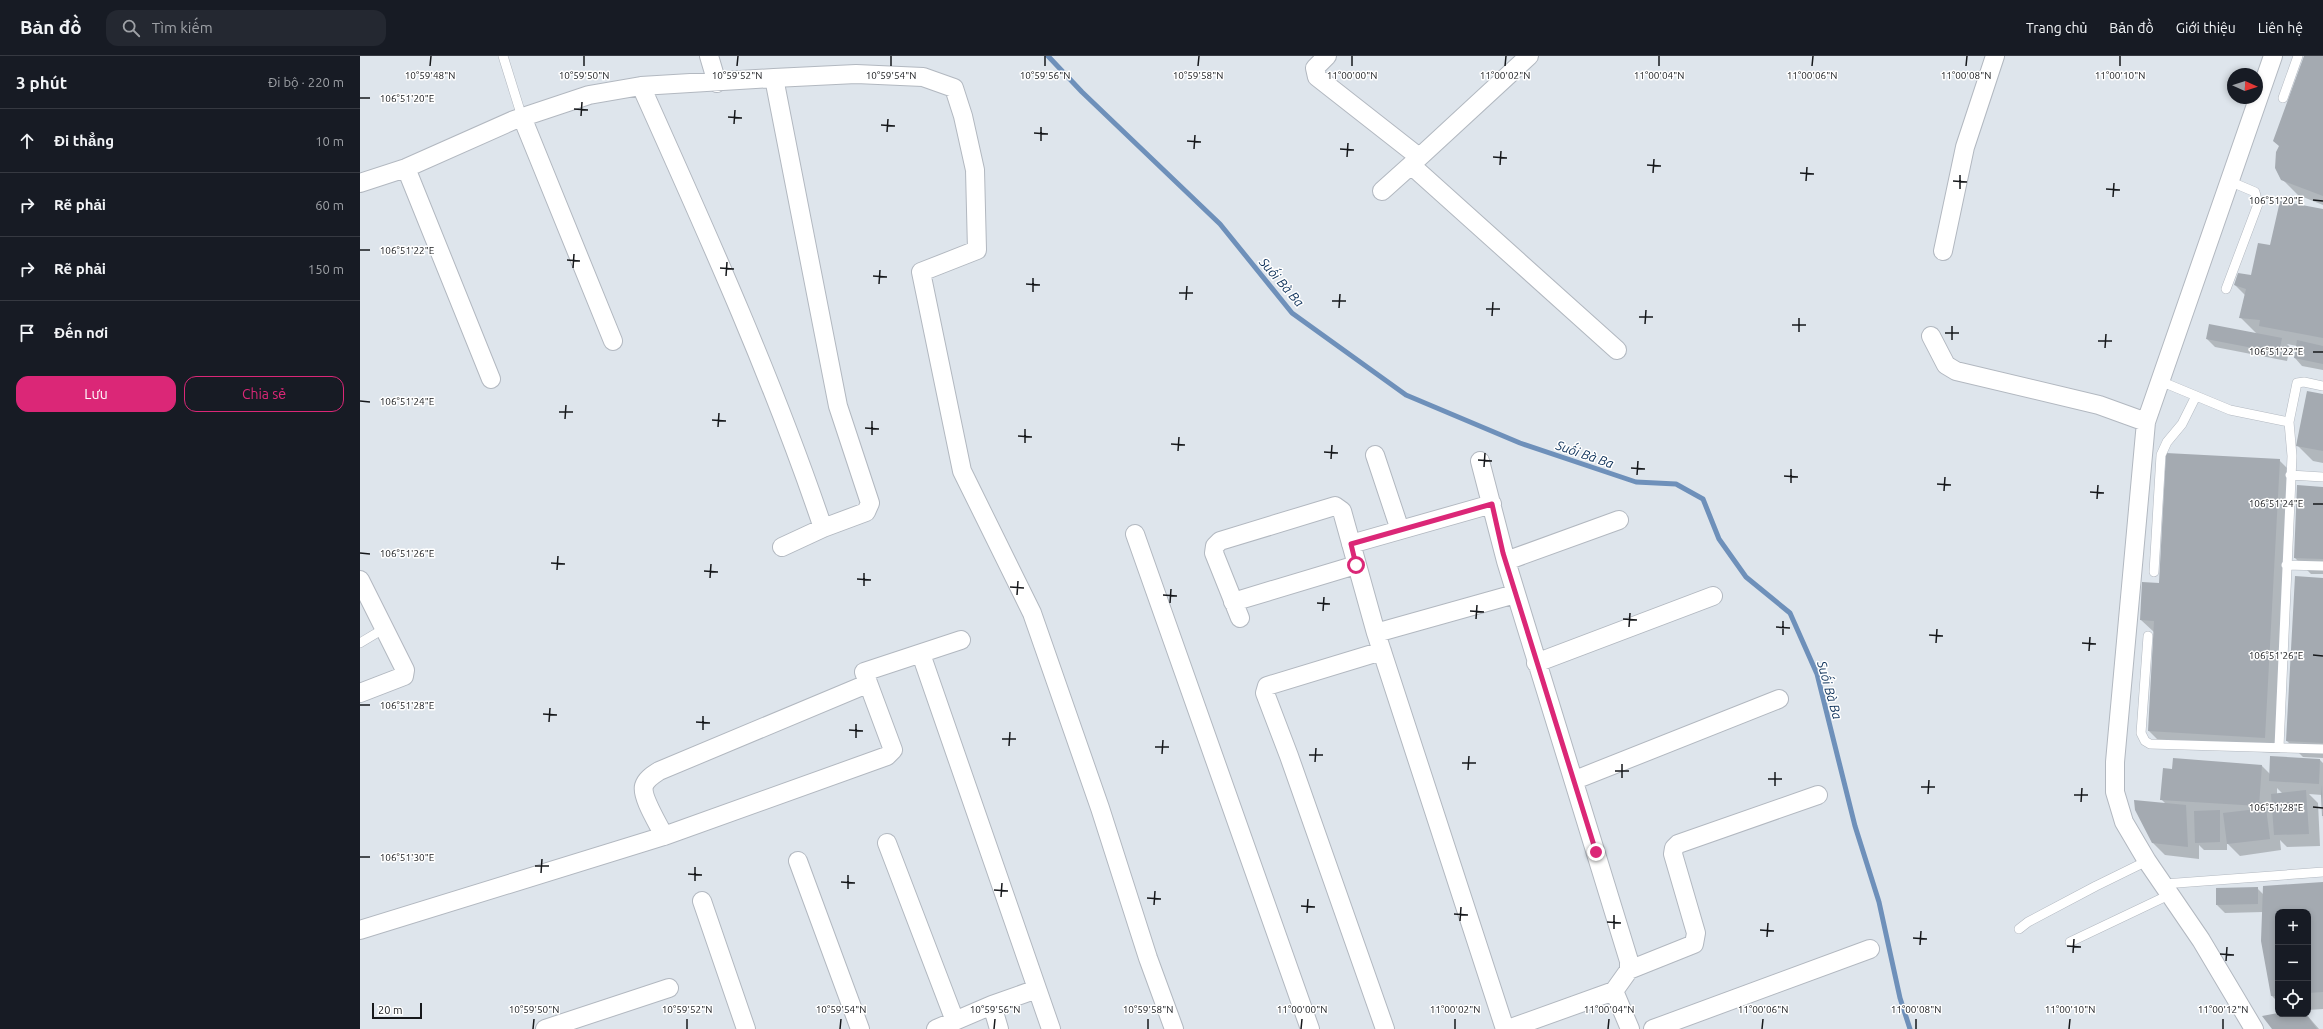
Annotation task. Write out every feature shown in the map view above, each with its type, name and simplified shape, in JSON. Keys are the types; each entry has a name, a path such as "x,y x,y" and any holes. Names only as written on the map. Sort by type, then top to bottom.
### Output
{"street":[{"path":"708,56 717,83"},
{"path":"1327,56 1315,68 1317,77 1415,161 1617,350"},
{"path":"1382,191 1528,56"},
{"path":"1943,251 1965,147 1995,56"},
{"path":"2254,1029 2168,889 2147,861 2124,822 2115,792 2115,762 2146,422 2272,56"},
{"path":"360,183 406,168 522,117 589,95 641,86 717,83 774,78 856,74 923,78 954,88 963,116 975,170 977,250 921,272 962,471 1032,613 1100,808 1148,958 1174,1029"},
{"path":"774,78 838,406 870,503 866,512 823,528 782,547"},
{"path":"641,86 714,250 802,466 823,528"},
{"path":"522,117 614,341"},
{"path":"406,168 491,379"},
{"path":"1931,336 1946,365 1956,371 2100,405 2146,422"},
{"path":"1375,455 1400,530"},
{"path":"1480,461 1515,594 1575,780 1629,961 1629,970"},
{"path":"1351,544 1492,504"},
{"path":"1356,565 1237,610 1214,553 1215,546 1220,541 1335,506 1342,510 1376,633 1507,1029 1614,991 1629,970 1694,944 1696,941 1696,933 1673,854 1674,848 1678,844 1818,795"},
{"path":"1506,562 1619,520"},
{"path":"1135,534 1310,1029"},
{"path":"360,580 404,664 404,676 360,693"},
{"path":"1376,633 1515,594"},
{"path":"1536,663 1713,596"},
{"path":"360,930 664,836 891,754 893,750 867,684 864,672 960,640"},
{"path":"1382,651 1267,686 1265,692 1385,1029"},
{"path":"920,654 1051,1029"},
{"path":"664,836 645,798 644,787 648,778 659,771 867,684"},
{"path":"1575,780 1779,699"},
{"path":"887,843 955,1021"},
{"path":"798,861 860,1029"},
{"path":"702,901 746,1029"},
{"path":"1653,1029 1870,949"},
{"path":"545,1029 669,988"},
{"path":"936,1029 992,1005 1036,989"},
{"path":"1614,991 1630,1029"},
{"path":"992,1005 999,1029"}],"lane":[{"path":"503,56 522,117"},
{"path":"2283,98 2298,56"},
{"path":"2226,289 2258,204 2256,192 2229,181"},
{"path":"2160,381 2230,410 2289,422"},
{"path":"2279,747 2292,456 2289,422 2297,383 2304,382 2323,386"},
{"path":"2154,572 2161,455 2167,442 2182,424 2196,396"},
{"path":"2290,475 2323,477"},
{"path":"2286,566 2323,566"},
{"path":"360,643 385,628"},
{"path":"2148,636 2141,733 2145,741 2150,744 2323,749"},
{"path":"2020,929 2028,922 2147,861"},
{"path":"2070,942 2168,889 2323,872"}],"building":[{"path":"2304,56 2323,56 2323,196 2281,180 2275,168 2276,152 2279,146 2273,141"},
{"path":"2280,201 2323,209 2323,338 2259,326 2260,320 2239,318 2246,289 2234,285 2238,273 2251,275 2258,243 2270,245"},
{"path":"2209,324 2282,338 2279,353 2206,339"},
{"path":"2297,340 2323,346 2323,364 2294,358"},
{"path":"2307,391 2323,394 2323,451 2296,446"},
{"path":"2166,453 2280,459 2265,738 2148,731 2154,621 2140,620 2142,582 2159,583"},
{"path":"2297,485 2323,487 2323,559 2294,558"},
{"path":"2295,576 2323,578 2323,743 2286,741"},
{"path":"2270,756 2320,759 2319,784 2269,781"},
{"path":"2173,758 2262,765 2259,806 2160,800 2163,768 2172,769"},
{"path":"2322,785 2323,816 2321,795"},
{"path":"2306,790 2309,834 2274,835 2271,794"},
{"path":"2134,800 2186,805 2188,847 2152,843 2135,810"},
{"path":"2266,808 2270,839 2227,844 2223,813"},
{"path":"2220,810 2220,842 2195,843 2194,811"},
{"path":"2323,882 2323,992 2311,993 2311,909 2275,909 2275,996 2271,996 2261,941 2263,886"},
{"path":"2258,887 2258,904 2216,905 2216,888"},
{"path":"2275,1014 2275,1017 2308,1017 2317,1029 2272,1029 2262,1016"}],"waterway":[{"name":"Suối Bà Ba","path":"1048,56 1082,92 1220,224 1292,313 1406,395 1520,443 1636,482 1676,484 1703,499 1719,539 1746,577 1790,613 1817,674 1855,826 1879,902 1900,998 1910,1029"}],"route":[{"path":"1356,565 1351,544 1492,504 1503,553 1517,601 1575,780 1596,852"}]}
